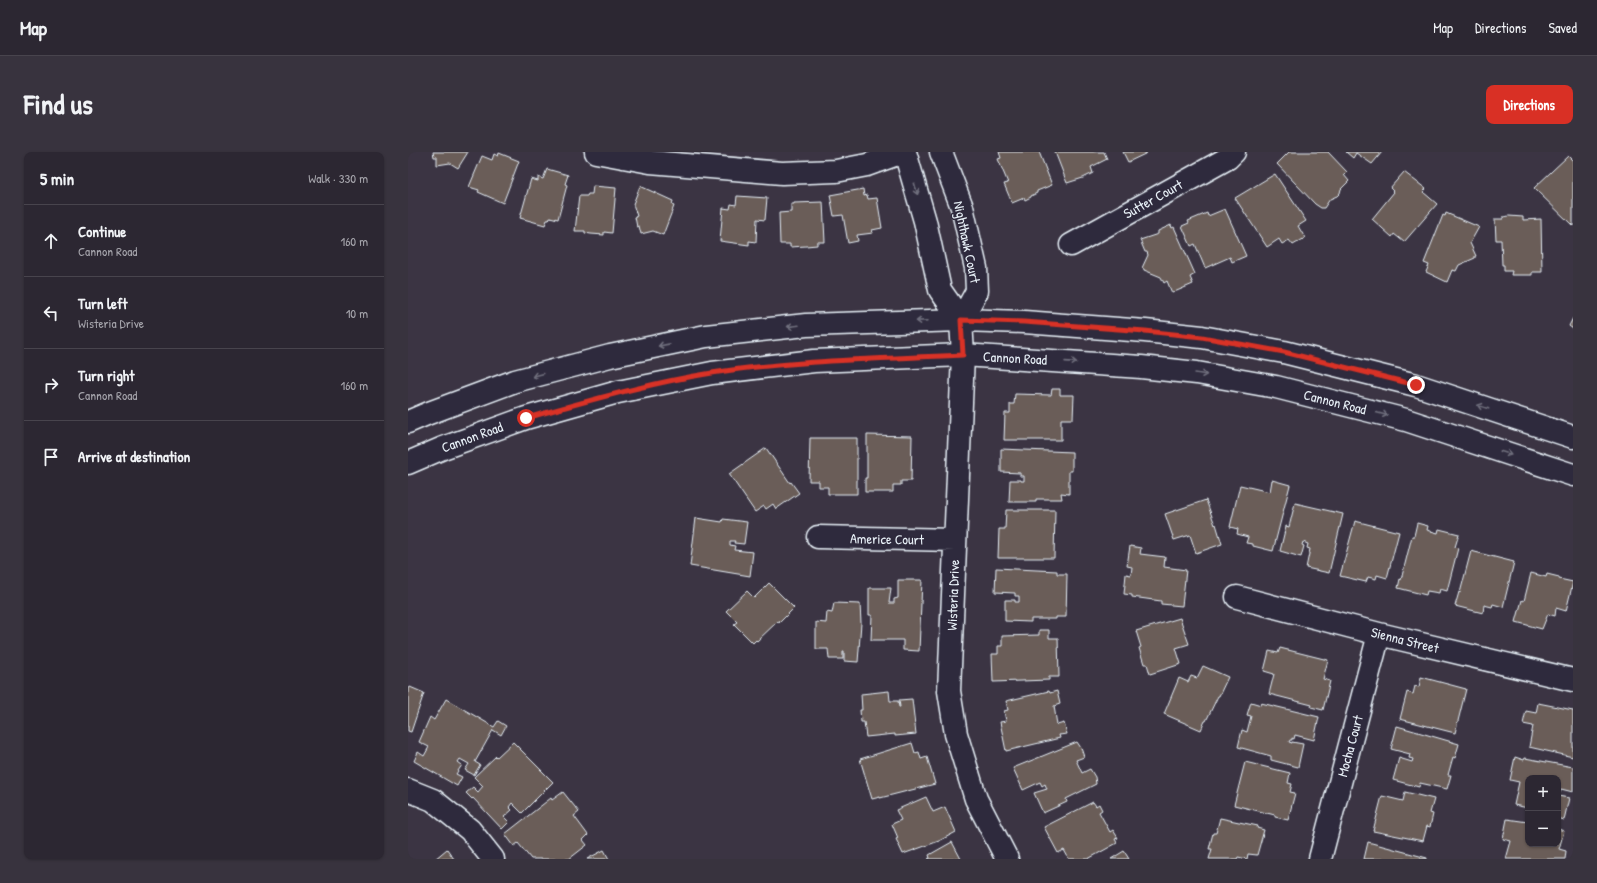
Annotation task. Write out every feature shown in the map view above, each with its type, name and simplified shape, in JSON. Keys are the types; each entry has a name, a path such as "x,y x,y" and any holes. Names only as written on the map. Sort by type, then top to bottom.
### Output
{"main road":[{"path":"596,152 782,173 836,171 867,165 904,152 925,221 940,290 961,320"},
{"name":"Nighthawk Court","path":"941,152 962,207 976,268 977,291 961,320"},
{"name":"Sutter Court","path":"1071,244 1228,158 1234,152"},
{"path":"408,422 515,381 610,356 706,336 806,325 961,320 1024,322 1145,331 1202,337 1284,352 1416,385 1573,437"},
{"name":"Wisteria Drive","path":"961,320 963,355 949,691 956,734 976,799 1007,859"},
{"name":"Cannon Road","path":"408,463 443,448 526,418 618,392 712,374 814,361 963,355 1141,367 1197,373 1276,387 1406,420 1573,475"},
{"name":"Americe Court","path":"818,537 956,540"},
{"name":"Sienna Street","path":"1237,597 1379,634 1573,680"},
{"name":"Mocha Court","path":"1320,859 1379,634"},
{"path":"408,790 433,800 470,830 493,859"}],"building":[{"path":"433,152 468,152 458,168 450,163 437,165 437,157 434,157"},
{"path":"999,152 1039,152 1052,185 1037,191 1037,193 1025,200 1024,198 1012,203 1004,184 1008,183 998,159 1001,158"},
{"path":"1055,152 1104,152 1107,159 1091,167 1093,173 1067,183"},
{"path":"1123,152 1146,152 1147,153 1128,162"},
{"path":"1289,152 1328,152 1347,172 1344,175 1349,181 1341,189 1337,196 1330,199 1324,208 1321,208 1315,204 1277,164"},
{"path":"1346,152 1382,152 1372,164 1356,153 1353,158"},
{"path":"499,153 519,161 503,203 478,192 479,190 469,187 482,156 492,160 494,154 498,156"},
{"path":"1568,156 1573,161 1573,226 1534,188"},
{"path":"547,169 568,175 565,184 567,185 558,219 550,217 545,225 520,218 531,179 538,181 538,177 543,179"},
{"path":"1404,172 1426,189 1423,192 1437,204 1404,242 1394,234 1392,237 1372,219 1394,192 1390,188"},
{"path":"1275,174 1306,221 1298,226 1305,238 1293,245 1289,240 1282,244 1279,239 1267,247 1235,198"},
{"path":"593,186 616,188 612,233 604,232 604,235 585,233 585,231 575,231 579,196 587,196 588,194 592,194"},
{"path":"640,186 673,201 672,205 674,206 663,235 653,231 641,234 639,226 637,227 635,217 637,216 633,204"},
{"path":"863,189 864,196 867,195 868,199 877,198 882,228 872,230 873,233 857,235 858,241 848,243 843,215 834,216 830,195"},
{"path":"737,196 767,198 765,220 757,219 756,242 749,241 749,245 720,241 723,208 730,209 731,204 736,205"},
{"path":"823,202 825,242 817,242 817,245 790,247 790,244 780,244 779,213 791,212 791,204 794,203"},
{"path":"1225,209 1246,256 1232,262 1230,257 1205,268 1195,244 1191,246 1182,226 1189,223 1188,221 1207,213 1208,216"},
{"path":"1446,213 1479,227 1470,243 1476,256 1475,258 1459,265 1456,271 1452,270 1447,282 1426,272 1429,265 1424,263 1443,215 1445,216"},
{"path":"1503,217 1523,217 1523,220 1541,219 1542,272 1532,272 1532,275 1511,275 1512,271 1504,271 1504,265 1502,265 1501,240 1496,240 1495,219 1503,219"},
{"path":"1171,225 1172,228 1174,227 1195,274 1190,277 1193,284 1172,293 1167,281 1164,283 1161,277 1142,268 1148,255 1147,252 1145,252 1140,240 1158,234 1158,231"},
{"path":"1573,318 1573,329 1569,326"},
{"path":"1052,389 1060,389 1060,395 1074,395 1073,419 1061,419 1061,440 1004,440 1005,413 1010,413 1010,404 1014,404 1015,394 1051,395"},
{"path":"867,435 912,436 911,481 901,481 901,485 893,485 893,492 865,492 865,478 867,478"},
{"path":"810,438 857,438 857,494 828,494 828,487 819,487 819,481 809,481"},
{"path":"766,448 790,483 791,482 799,493 776,509 773,504 766,509 764,506 755,512 729,474"},
{"path":"1001,449 1072,452 1072,471 1069,471 1069,494 1061,493 1062,499 1036,499 1036,502 1009,502 1010,480 1024,481 1024,476 1020,476 1020,473 1001,472"},
{"path":"1272,480 1290,485 1273,551 1246,543 1248,537 1237,534 1238,529 1230,527 1240,485 1270,492"},
{"path":"1206,500 1222,544 1196,553 1190,535 1174,540 1165,514"},
{"path":"1295,503 1343,514 1329,573 1306,568 1310,549 1307,548 1308,544 1303,542 1302,545 1304,546 1301,557 1280,551 1286,526 1289,527"},
{"path":"1006,510 1055,510 1054,558 998,558 999,529 1005,529"},
{"path":"696,518 722,522 723,519 747,522 744,544 730,541 730,545 735,546 734,550 753,552 750,576 690,566"},
{"path":"1355,521 1399,532 1387,578 1377,575 1376,579 1368,577 1366,582 1340,576"},
{"path":"1417,523 1428,526 1427,530 1438,533 1439,529 1459,534 1455,547 1458,548 1447,591 1440,589 1439,593 1427,591 1426,595 1398,588"},
{"path":"1130,546 1141,548 1140,554 1165,557 1164,567 1186,570 1182,606 1161,604 1161,601 1132,597 1132,595 1124,594 1126,574 1131,575 1132,567 1127,566"},
{"path":"1471,551 1514,562 1503,607 1493,604 1492,607 1484,605 1483,613 1455,606"},
{"path":"996,568 1057,571 1057,574 1067,574 1066,617 1056,617 1056,619 1031,619 1031,622 1005,621 1005,600 1015,600 1015,602 1019,602 1019,596 1015,596 1015,593 995,592"},
{"path":"1531,573 1546,577 1547,574 1559,577 1559,579 1573,582 1566,611 1556,608 1555,616 1548,614 1542,629 1516,622 1522,600 1524,601"},
{"path":"898,580 922,580 919,651 903,650 903,640 871,640 872,615 869,615 869,588 891,588 889,603 894,603 894,599 898,598"},
{"path":"769,583 794,608 779,623 778,621 753,643 734,624 737,622 726,611 747,591 754,598"},
{"path":"834,603 860,604 861,623 858,662 844,661 844,651 843,659 829,659 828,649 816,649 816,622 826,623 827,612 832,613"},
{"path":"1180,618 1189,644 1176,648 1181,664 1150,674 1147,664 1144,664 1136,631"},
{"path":"1039,630 1049,630 1049,638 1058,638 1059,677 1049,677 1049,680 993,682 992,654 998,654 998,646 1002,646 1002,636 1039,635"},
{"path":"1280,648 1328,660 1323,679 1330,681 1323,710 1311,707 1312,705 1269,694 1274,674 1264,671 1269,651 1278,653"},
{"path":"1203,666 1228,677 1201,730 1164,714 1179,678 1188,682 1191,676 1197,678"},
{"path":"1421,677 1466,689 1455,733 1400,719 1407,692 1413,694 1415,686 1419,687"},
{"path":"410,687 424,693 411,732 408,731 408,688"},
{"path":"889,691 890,701 898,701 899,707 899,700 912,699 916,734 895,736 895,734 866,737 864,722 861,722 861,694"},
{"path":"1049,691 1050,693 1057,691 1060,704 1054,706 1057,725 1064,723 1067,734 1059,735 1060,738 1006,751 1000,722 1006,721 1004,711 1008,710 1006,701"},
{"path":"446,699 494,727 498,721 506,726 501,735 493,730 475,762 480,765 474,775 465,770 469,764 460,759 458,762 462,765 456,774 462,777 457,786 414,761 418,752 424,756 429,747 419,742 430,717 434,720"},
{"path":"1251,702 1319,717 1314,740 1295,735 1294,739 1292,738 1289,742 1303,744 1298,767 1271,760 1271,756 1238,747 1242,730 1247,732 1251,716 1247,715"},
{"path":"1538,703 1573,710 1573,757 1529,747 1533,726 1523,724 1526,711 1536,713"},
{"path":"1397,726 1459,744 1455,758 1453,757 1448,775 1451,775 1447,789 1420,783 1419,787 1393,780 1399,758 1412,762 1413,759 1409,758 1410,754 1391,749"},
{"path":"513,742 553,782 522,813 512,803 509,807 512,810 504,817 509,822 502,829 473,798 472,799 466,793 473,787 478,792 483,786 474,777"},
{"path":"1077,742 1084,757 1076,760 1082,773 1090,769 1095,777 1096,784 1066,799 1067,802 1043,813 1034,793 1047,789 1045,784 1042,786 1040,782 1023,790 1013,768"},
{"path":"912,743 915,753 919,752 921,759 927,757 935,784 872,799 860,759"},
{"path":"1515,757 1524,760 1525,758 1573,767 1573,792 1561,789 1561,775 1525,775 1525,807 1514,805 1519,782 1510,780"},
{"path":"1245,762 1290,773 1288,783 1292,784 1290,792 1295,793 1288,820 1275,817 1275,815 1234,805"},
{"path":"563,792 579,812 574,816 588,835 583,840 587,845 569,859 531,859 518,843 514,846 505,834 551,798 552,800"},
{"path":"1405,792 1434,799 1430,813 1433,814 1430,827 1427,826 1423,841 1373,831 1382,796 1403,801"},
{"path":"926,797 933,812 945,807 956,832 939,841 903,854 896,839 898,838 892,824 901,820 896,810"},
{"path":"1561,797 1569,798 1564,820 1561,819"},
{"path":"1093,802 1096,806 1099,804 1102,810 1099,812 1110,832 1113,830 1118,838 1115,839 1117,843 1088,859 1069,859 1064,850 1058,853 1044,827"},
{"path":"1220,818 1258,826 1257,828 1264,830 1257,855 1248,854 1247,859 1238,857 1237,859 1209,859 1212,849 1209,849 1213,833 1216,833"},
{"path":"1507,819 1525,822 1525,847 1560,847 1559,849 1566,851 1565,859 1506,859 1511,841 1503,839"},
{"path":"1561,830 1564,831 1561,842"},
{"path":"952,842 961,859 928,859 930,858 929,855"},
{"path":"1368,842 1427,858 1427,859 1364,859"},
{"path":"447,849 454,859 435,859"},
{"path":"604,850 609,859 587,859"},
{"path":"1124,851 1129,859 1111,859"}],"route":[{"path":"526,418 618,392 712,374 814,361 963,355 961,320 1024,322 1202,337 1284,352 1416,385"}]}
